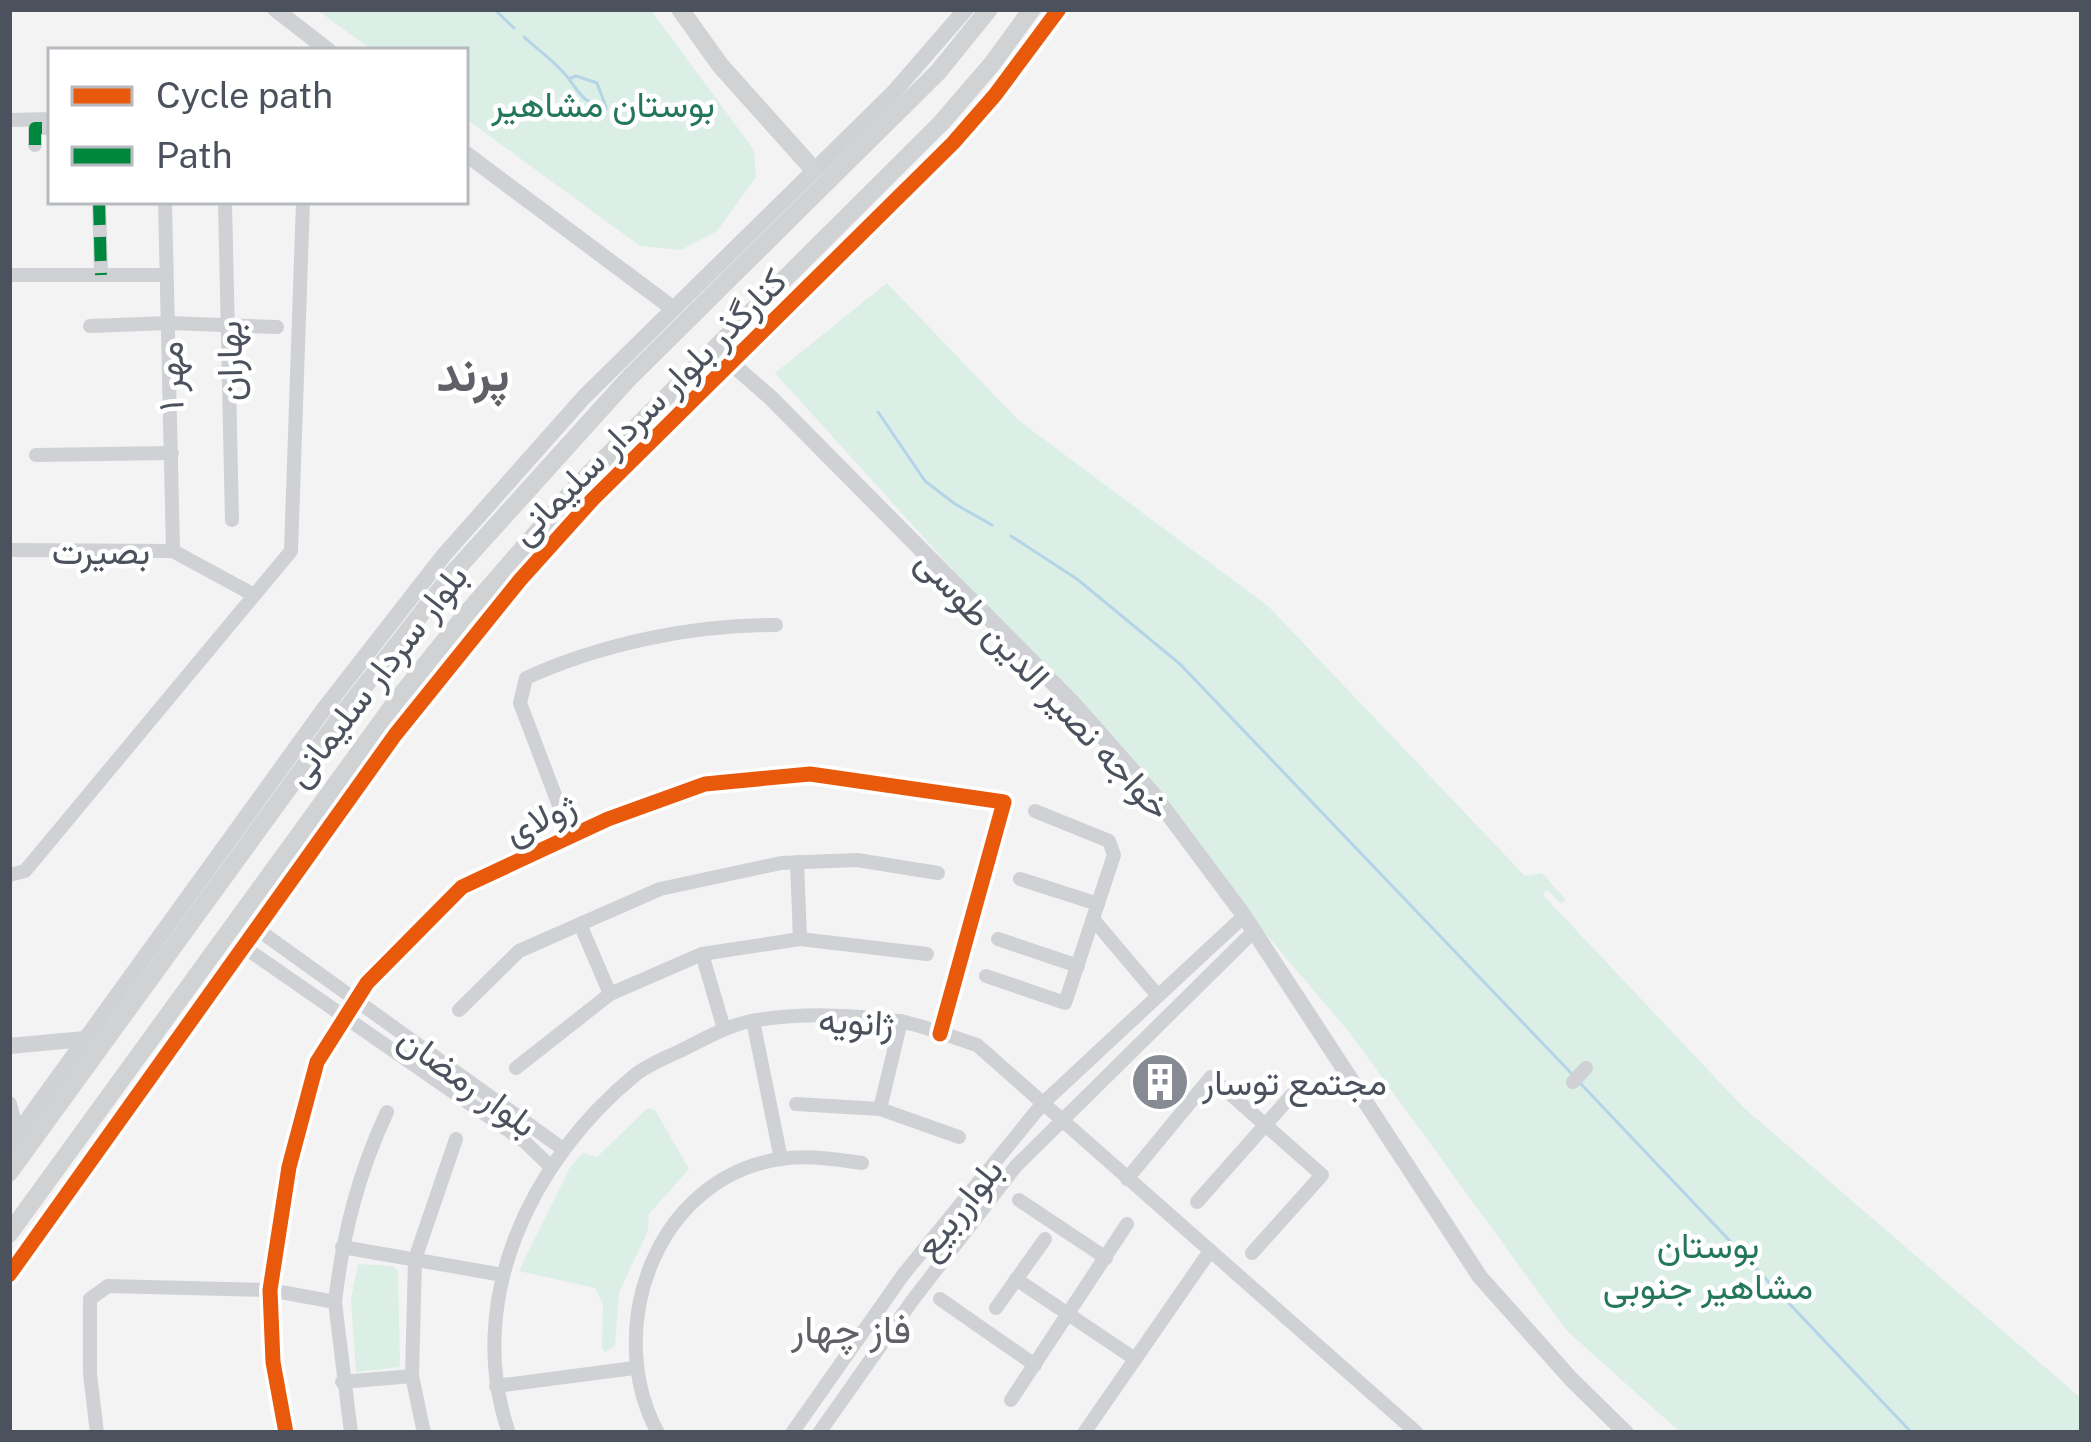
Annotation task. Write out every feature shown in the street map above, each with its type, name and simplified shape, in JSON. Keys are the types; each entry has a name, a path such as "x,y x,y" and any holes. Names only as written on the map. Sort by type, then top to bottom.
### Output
{"main road":[{"path":"680,9 720,65 813,169"},
{"name":"بلوار سردار سلیمانی","path":"9,1173 350,703 452,573 597,412 938,72 989,9"},
{"name":"بلوار سردار سلیمانی","path":"9,1234 397,700 543,523 942,122 1032,9"},
{"path":"55,1174 72,1186"}],"street":[{"path":"274,9 325,48"},
{"name":"کنارگذر بلوار سردار سلیمانی","path":"13,1140 382,631 443,555 584,397 894,92 966,9"},
{"name":"کنارگذر بلوار سردار سلیمانی","path":"9,1275 395,735 520,580 592,500 953,143 1059,9"},
{"path":"9,120 48,119"},
{"path":"35,145 35,128 48,128"},
{"path":"468,156 671,308"},
{"path":"100,204 100,275"},
{"name":"مهر ۱","path":"165,204 173,551"},
{"name":"بهاران","path":"225,204 232,520"},
{"path":"9,875 25,871 291,550 303,204"},
{"path":"736,271 753,227"},
{"path":"9,275 166,275"},
{"path":"90,326 169,322 277,327"},
{"name":"خواجه نصیر الدین طوسی","path":"731,362 1073,704 1154,795 1249,924 1480,1276 1626,1433"},
{"path":"36,454 172,453"},
{"path":"520,580 543,523 592,500"},
{"name":"بصیرت","path":"9,550 173,551 254,595"},
{"path":"571,837 520,703 526,678 670,634 729,625 776,625"},
{"name":"ژولای","path":"286,1433 273,1362 269,1290 289,1167 317,1062 367,983 462,886 705,784 810,774 1004,802 940,1034"},
{"path":"986,976 1066,1003 1114,855 1109,841 1035,811"},
{"path":"458,1010 519,951 660,889 797,862 857,860 938,873"},
{"path":"797,862 800,939"},
{"path":"1020,879 1096,912 1158,996"},
{"path":"150,949 182,937 187,900"},
{"path":"580,924 610,994"},
{"name":"بلوارربیع","path":"792,1433 894,1288 1043,1102 1158,996 1249,924"},
{"name":"بلوارربیع","path":"819,1433 1016,1166 1249,924"},
{"name":"بلوار رمضان","path":"256,928 560,1160"},
{"path":"516,1068 610,994 702,954 800,939 927,954"},
{"path":"998,939 1078,966"},
{"name":"بلوار رمضان","path":"244,947 525,1142 560,1160"},
{"path":"702,954 724,1029"},
{"name":"ژانویه","path":"509,1433 496,1386 493,1338 503,1274 523,1214 560,1160 637,1073 724,1029 753,1021 829,1016 901,1021 977,1046 1417,1433"},
{"path":"753,1021 781,1159"},
{"path":"880,1108 901,1021"},
{"path":"9,1046 86,1039"},
{"path":"1573,1082 1586,1068"},
{"path":"1127,1179 1211,1077 1322,1175 1252,1252"},
{"path":"1197,1202 1298,1088"},
{"path":"9,1104 13,1140"},
{"path":"796,1104 880,1108 959,1137"},
{"path":"351,1433 335,1302 342,1247 363,1163 387,1112"},
{"path":"424,1433 412,1376 415,1259 456,1139"},
{"path":"658,1433 634,1368 640,1294 654,1256 674,1223 702,1192 733,1174 781,1159 816,1157 862,1163"},
{"path":"1019,1200 1106,1258"},
{"path":"1011,1400 1127,1224"},
{"path":"995,1308 1045,1239"},
{"path":"342,1247 503,1274"},
{"path":"1084,1433 1210,1251"},
{"path":"1016,1279 1135,1359"},
{"path":"97,1433 89,1299 108,1286 269,1290 335,1302"},
{"path":"894,1288 912,1301"},
{"path":"940,1299 1035,1365"},
{"path":"496,1386 634,1368"},
{"path":"342,1382 412,1376"}],"green space":[{"name":"بوستان مشاهیر","path":"316,9 650,9 754,150 756,177 717,231 681,250 640,246 468,120 468,48 369,48"},
{"name":"بوستان مشاهیر جنوبی","path":"887,283 1018,420 1269,607 1525,876 1542,873 1566,900 1561,903 1547,890 1543,895 1743,1107 2082,1399 2082,1433 1681,1433 1566,1330 1349,1032 1003,625 775,373"},
{"path":"648,1108 655,1110 689,1169 649,1214 648,1231 619,1292 615,1346 605,1352 603,1304 595,1288 519,1271 570,1167 583,1153 597,1157"},
{"path":"358,1264 398,1270 400,1367 356,1372 351,1299"}],"waterway":[{"path":"494,9 514,28"},
{"path":"524,37 584,98 606,109"},
{"path":"569,79 576,76 597,83 606,107"},
{"path":"878,412 925,481 992,525"},
{"path":"1011,536 1077,579 1180,664 1571,1073"},
{"path":"1581,1084 1912,1433"}],"marked path":[{"path":"35,145 35,128 48,128"},
{"path":"99,204 101,275"}],"cycle path":[{"path":"9,1275 395,735 520,580 592,500 953,143 1059,9"},
{"path":"286,1433 273,1362 270,1290 289,1167 317,1062 367,983 462,887 608,819 705,784 810,774 1004,802 940,1034"}],"place":[{"name":"مجتمع توسار","path":"1160,1082"}],"district":[{"name":"پرند","path":"473,374"},
{"name":"فاز چهار","path":"851,1329"}]}
